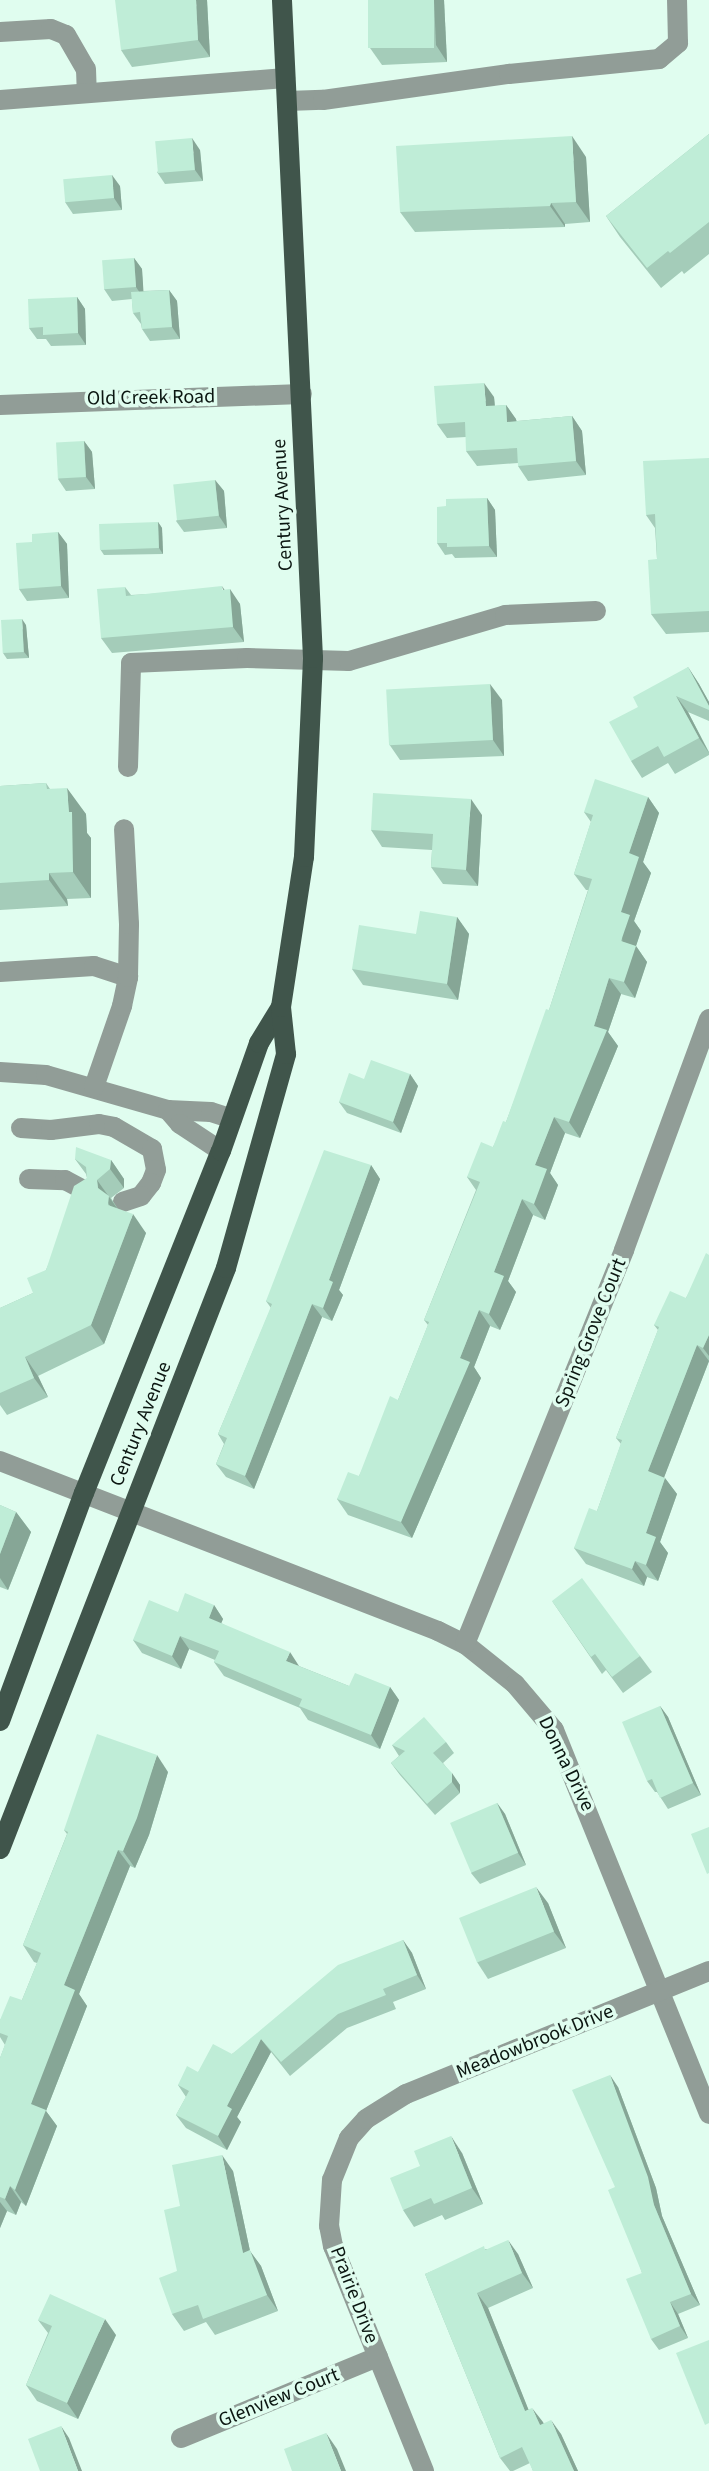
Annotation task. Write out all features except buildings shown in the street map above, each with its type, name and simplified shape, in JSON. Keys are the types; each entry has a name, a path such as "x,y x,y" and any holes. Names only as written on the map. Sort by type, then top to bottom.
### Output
{"main road":[{"name":"Century Avenue","path":"0,1849 196,1350 242,1218 286,1054 281,1007 304,857 313,658 282,0"},
{"name":"Century Avenue","path":"0,1721 84,1493 221,1151 259,1043 281,1007"}],"street":[{"path":"287,101 323,100 509,74 659,59 678,43 677,0"},
{"path":"0,32 51,29 66,35 86,69 87,92"},
{"path":"0,100 285,78"},
{"name":"Old Creek Road","path":"0,405 302,394"},
{"path":"128,767 131,663 313,658 349,661 505,615 596,611"},
{"path":"94,1087 122,1006 128,977 129,924 124,829"},
{"path":"0,972 94,966 128,977"},
{"name":"Spring Grove Court","path":"465,1644 624,1250 709,1019"},
{"path":"0,1072 46,1075 168,1110 211,1112 232,1119"},
{"path":"168,1110 180,1124 221,1151"},
{"path":"21,1128 51,1130 99,1124 114,1127 152,1149 156,1170 151,1183 141,1196 123,1202"},
{"path":"29,1179 65,1180 88,1192"},
{"name":"Donna Drive","path":"0,1461 465,1644 515,1684 554,1730 709,2114"},
{"name":"Meadowbrook Drive","path":"366,2119 406,2094 709,1971"},
{"name":"Prairie Drive","path":"366,2119 349,2138 332,2180 329,2226 333,2246 424,2471"},
{"name":"Glenview Court","path":"181,2438 378,2357"}]}
